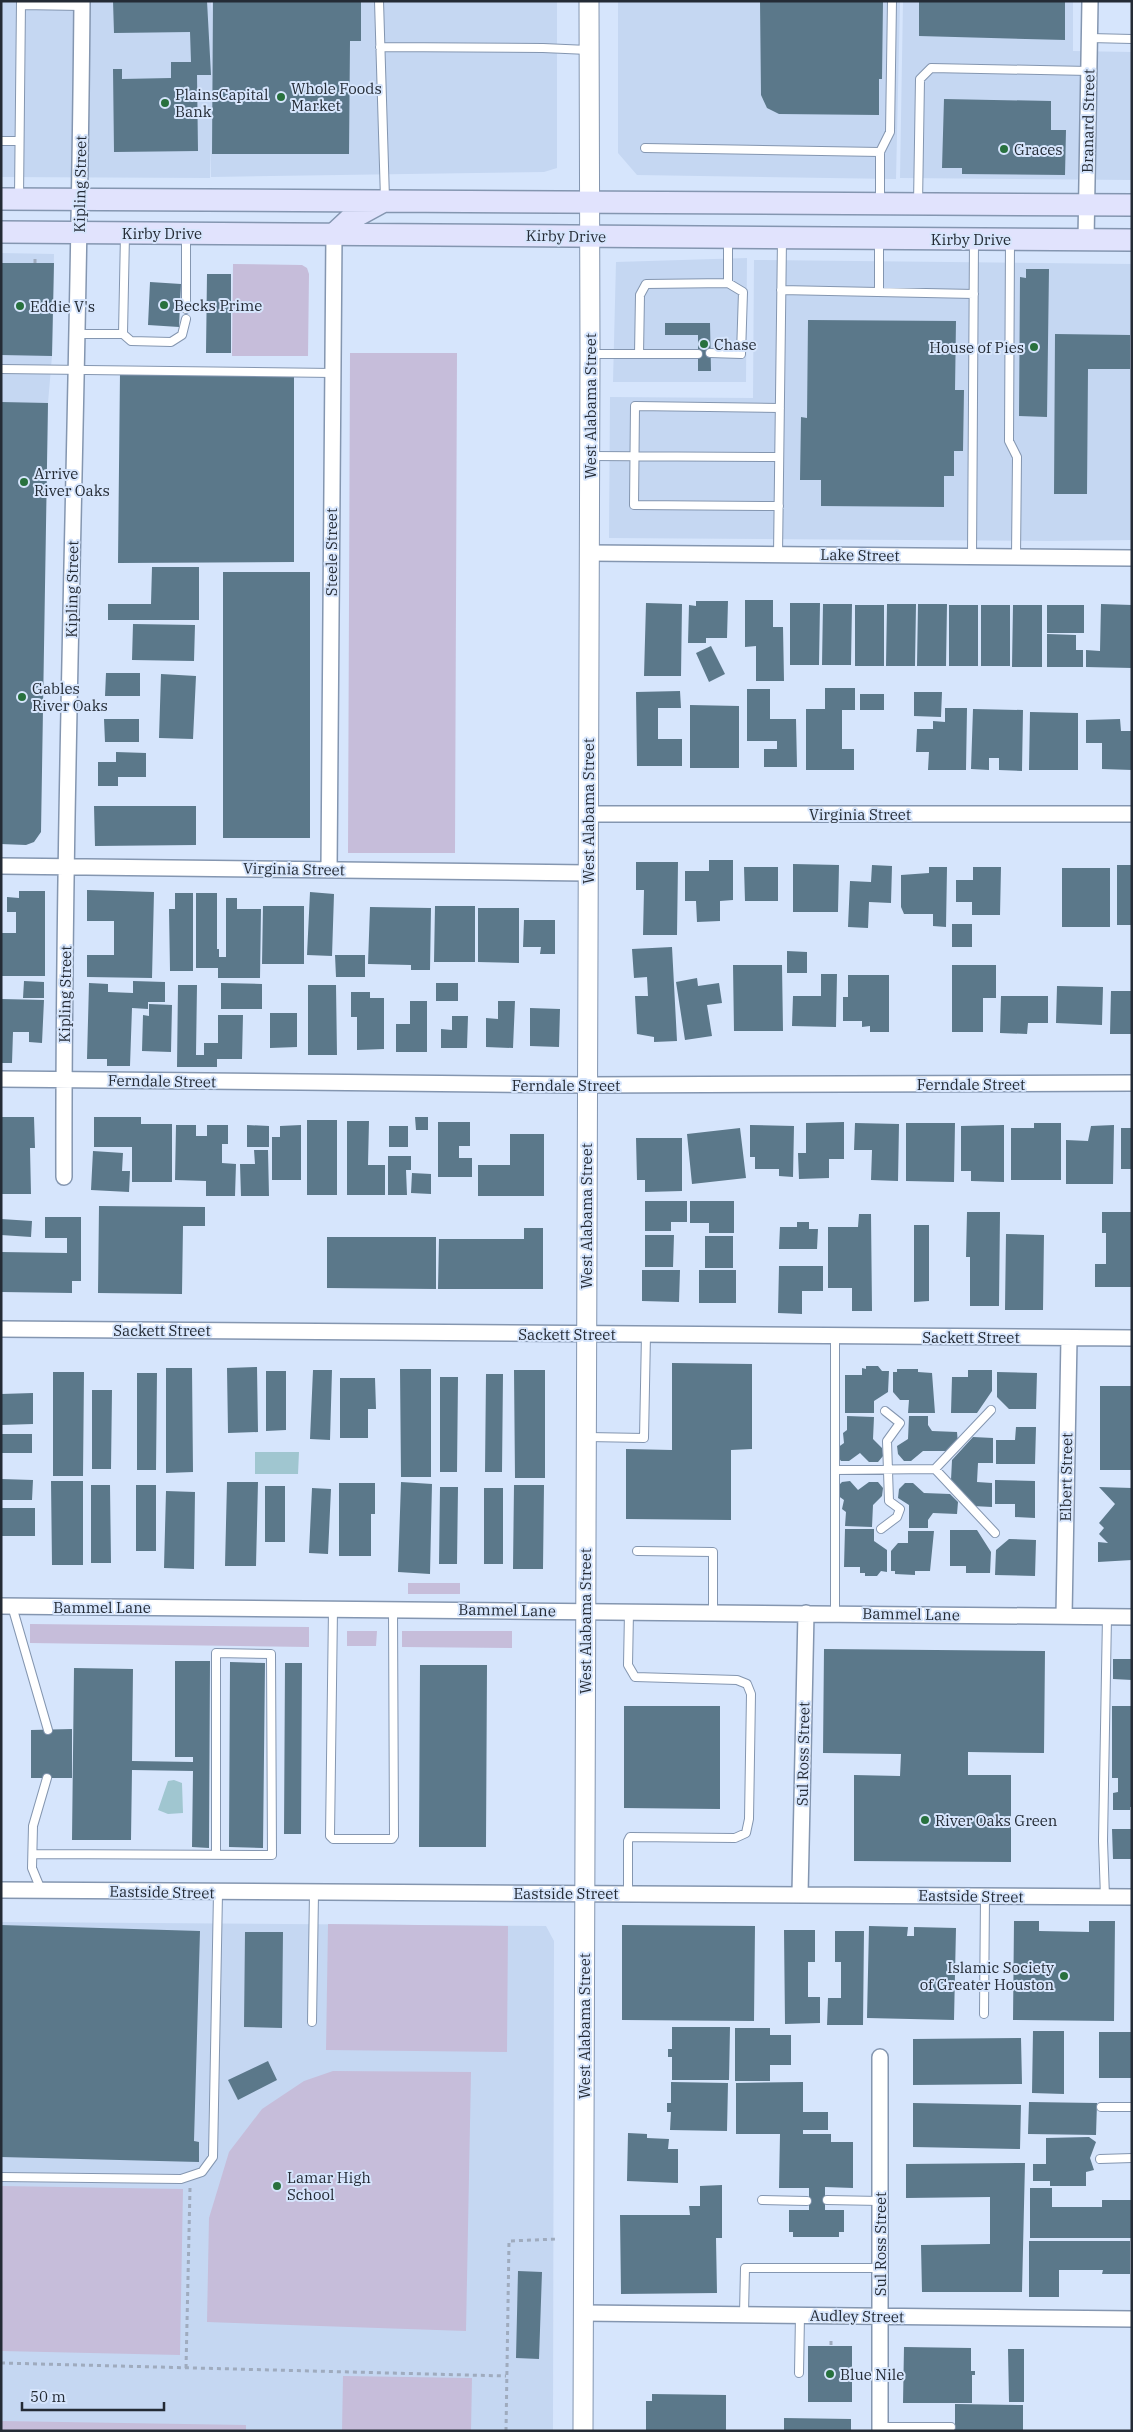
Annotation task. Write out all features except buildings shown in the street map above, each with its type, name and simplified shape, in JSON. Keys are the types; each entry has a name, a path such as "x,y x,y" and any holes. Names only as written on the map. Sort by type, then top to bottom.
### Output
{"main road":[{"path":"10,199 1132,205"},
{"path":"334,234 349,220 385,201"},
{"path":"880,204 880,238"},
{"name":"Kirby Drive","path":"1,232 1132,240"}],"street":[{"name":"West Alabama Street","path":"583,2431 587,873 590,456 589,1"},
{"name":"Branard Street","path":"1086,240 1090,1"},
{"name":"Kipling Street","path":"64,1177 66,867 81,200 82,4"},
{"name":"Steele Street","path":"329,869 334,234"},
{"name":"Lake Street","path":"589,553 1132,558"},
{"name":"Virginia Street","path":"588,814 1132,814"},
{"name":"Virginia Street","path":"1,866 587,873"},
{"name":"Ferndale Street","path":"1,1079 587,1085 1132,1083"},
{"name":"Sackett Street","path":"1,1329 1132,1338"},
{"name":"Elbert Street","path":"1064,1616 1068,1338"},
{"name":"Bammel Lane","path":"6,1606 629,1612 714,1611 1132,1617"},
{"name":"Sul Ross Street","path":"800,1894 806,1613"},
{"name":"Eastside Street","path":"1,1890 218,1893 628,1893 1132,1897"},
{"name":"Sul Ross Street","path":"880,2057 880,2429"},
{"name":"Audley Street","path":"583,2313 1132,2319"}],"lane":[{"path":"379,1 385,201"},
{"path":"880,204 880,152 890,132 892,1"},
{"path":"10,199 19,141 21,3 82,4"},
{"path":"1090,38 1132,39"},
{"path":"380,47 589,50"},
{"path":"918,204 920,79 931,68 1089,71"},
{"path":"1,141 19,141"},
{"path":"645,148 880,152"},
{"path":"124,334 125,232"},
{"path":"186,233 186,309"},
{"path":"728,237 728,283"},
{"path":"778,555 782,238"},
{"path":"879,292 880,238"},
{"path":"972,557 974,239"},
{"path":"1010,239 1008,441 1017,457 1016,557"},
{"path":"639,354 640,295 646,284 728,283 743,292 741,354 710,353"},
{"path":"782,290 974,294"},
{"path":"78,334 124,334 131,341 171,342 182,335 186,319"},
{"path":"590,354 698,354"},
{"path":"1,369 333,373"},
{"path":"779,506 634,505 635,406 780,408"},
{"path":"590,456 779,457"},
{"path":"586,1437 644,1438 646,1334"},
{"path":"835,1336 835,1614"},
{"path":"835,1470 935,1469 991,1410"},
{"path":"881,1529 897,1516 900,1509 889,1501 887,1441 900,1423 885,1411"},
{"path":"935,1469 995,1533"},
{"path":"637,1551 713,1552 714,1611"},
{"path":"6,1606 48,1730"},
{"path":"333,1609 330,1836 333,1839 392,1838 394,1836 393,1610"},
{"path":"628,1893 628,1841 630,1838 735,1838 746,1833 749,1819 751,1704 751,1694 747,1684 737,1680 635,1677 628,1665 629,1612"},
{"path":"1105,1897 1103,1841 1107,1616"},
{"path":"33,1854 272,1855 271,1654 216,1653 216,1854"},
{"path":"41,1890 32,1868 33,1826 47,1778"},
{"path":"1,2177 181,2179 202,2172 212,2157 218,1893"},
{"path":"312,2022 314,1893"},
{"path":"984,2014 985,1896"},
{"path":"1101,2107 1132,2107"},
{"path":"1100,2159 1132,2158"},
{"path":"762,2200 807,2201"},
{"path":"827,2200 880,2200"},
{"path":"744,2314 745,2268 880,2268"},
{"path":"799,2373 800,2315"},
{"path":"880,2429 951,2427"}],"path":[{"path":"35,257 35,263"},
{"path":"186,2368 190,2176"},
{"path":"506,2431 510,2241 558,2239"},
{"path":"831,2341 831,2346"},
{"path":"1,2363 506,2376"}],"shaded area":[{"path":"1,1 211,1 212,13 212,1 557,1 557,168 544,172 211,177 211,139 210,178 1,177"},
{"path":"618,1 900,1 896,179 637,175 618,153"},
{"path":"903,1 1073,1 1073,51 1132,52 1132,180 900,178"},
{"path":"1,253 54,254 52,356 48,403 45,561 1,562"},
{"path":"747,258 746,382 613,382 616,262"},
{"path":"754,260 1132,264 1132,540 609,538 610,397 753,398"},
{"path":"233,264 302,265 307,268 309,274 308,356 232,356"},
{"path":"350,353 457,353 455,853 348,853"},
{"path":"255,1452 299,1452 298,1474 255,1474"},
{"path":"408,1583 460,1583 460,1594 408,1594"},
{"path":"30,1624 309,1627 309,1647 30,1643"},
{"path":"347,1631 377,1631 376,1646 347,1646"},
{"path":"402,1631 512,1631 512,1648 402,1647"},
{"path":"174,1780 182,1783 183,1813 168,1814 158,1810 168,1781"},
{"name":"Lamar High School","path":"1,1922 546,1926 554,1941 553,2431 1,2431"},
{"path":"328,1924 508,1926 507,2052 326,2050"},
{"path":"333,2071 471,2072 466,2331 207,2322 209,2218 229,2152 262,2109 304,2081"},
{"path":"1,2186 183,2189 180,2355 1,2351"},
{"path":"343,2376 472,2378 471,2431 342,2431"},
{"path":"1,2421 246,2425 246,2431 1,2431"}],"place":[{"name":"Whole Foods Market","path":"281,97"},
{"name":"PlainsCapital Bank","path":"165,103"},
{"name":"Graces","path":"1004,149"},
{"name":"Becks Prime","path":"164,305"},
{"name":"Eddie V's","path":"20,306"},
{"name":"Chase","path":"704,344"},
{"name":"House of Pies","path":"1034,347"},
{"name":"Arrive River Oaks","path":"24,482"},
{"name":"Gables River Oaks","path":"22,697"},
{"name":"River Oaks Green","path":"925,1820"},
{"name":"Islamic Society of Greater Houston","path":"1064,1976"},
{"name":"Lamar High School","path":"277,2186"},
{"name":"Blue Nile","path":"830,2374"}]}
